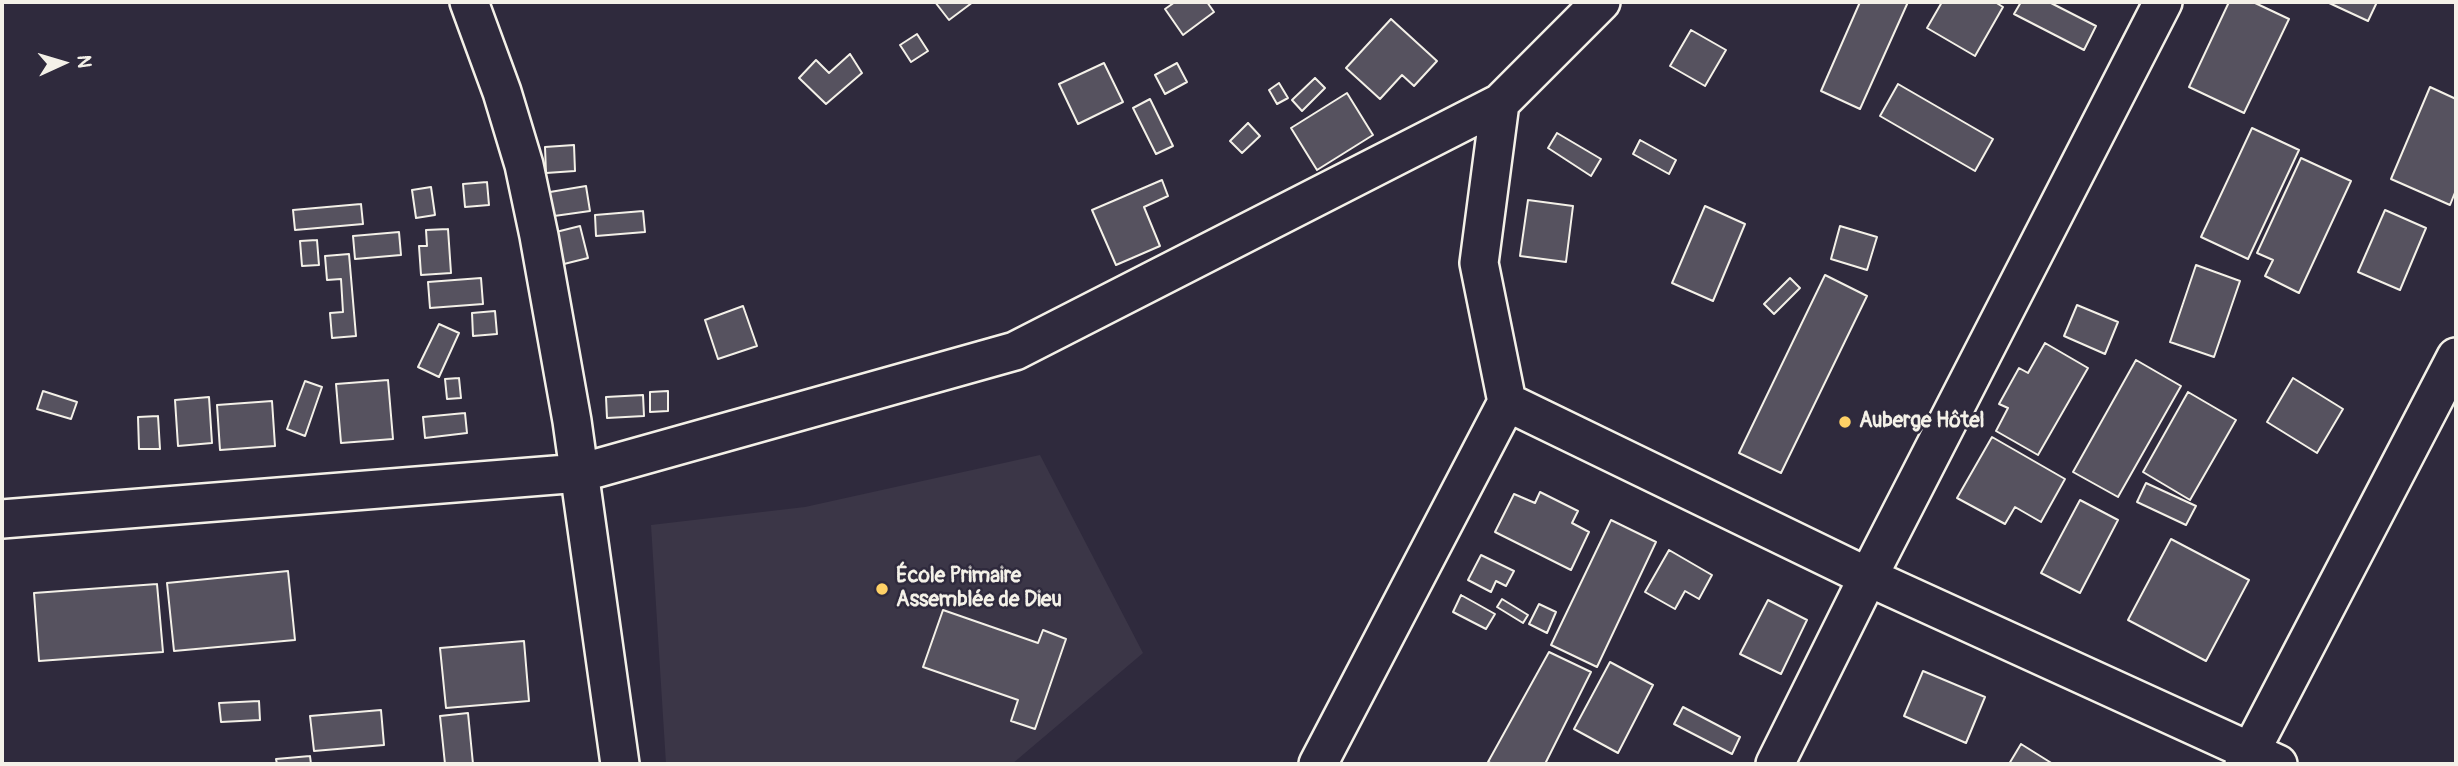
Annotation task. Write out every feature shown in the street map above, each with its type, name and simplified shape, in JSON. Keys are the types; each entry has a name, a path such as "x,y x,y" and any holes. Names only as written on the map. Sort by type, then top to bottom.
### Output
{"street":[{"path":"469,2 502,92 524,165 539,236 580,473 620,764"},
{"path":"2,519 580,473 1015,351 1500,103 1601,2"},
{"path":"1775,764 2163,2"},
{"path":"1318,764 1507,402 1479,263 1500,103"},
{"path":"1507,402 1868,577 2258,760 2456,357"}],"shaded area":[{"name":"École Primaire Assemblée de Dieu","path":"1040,455 1143,653 1012,764 666,764 651,525 805,507"}],"building":[{"path":"935,2 973,2 949,20"},
{"path":"1175,2 1207,2 1214,12 1183,35 1165,9"},
{"path":"1860,2 1908,2 1860,109 1821,91"},
{"path":"1942,2 1995,2 2003,7 1975,56 1927,28"},
{"path":"2021,2 2049,2 2096,26 2084,50 2014,14"},
{"path":"2229,2 2253,2 2289,19 2244,113 2189,87"},
{"path":"2327,2 2377,2 2368,21"},
{"path":"1391,19 1437,61 1414,86 1402,75 1380,99 1346,68"},
{"path":"1691,30 1726,50 1705,86 1670,66"},
{"path":"917,34 928,51 911,62 900,45"},
{"path":"850,54 862,73 826,104 799,78 816,60 829,73"},
{"path":"1104,63 1123,102 1078,124 1059,84"},
{"path":"1177,63 1187,82 1165,94 1155,75"},
{"path":"1315,78 1325,88 1302,111 1292,100"},
{"path":"1279,83 1288,98 1277,104 1269,90"},
{"path":"1898,84 1993,139 1975,171 1880,116"},
{"path":"2430,87 2456,99 2456,190 2450,205 2391,179"},
{"path":"1347,93 1373,135 1317,170 1291,128"},
{"path":"1150,99 1173,146 1156,154 1133,108"},
{"path":"1248,123 1260,136 1242,153 1230,141"},
{"path":"2252,128 2299,150 2248,259 2201,237"},
{"path":"1557,133 1601,159 1591,176 1548,148"},
{"path":"1640,140 1676,160 1669,174 1633,154"},
{"path":"574,145 575,171 546,173 545,147"},
{"path":"2301,158 2351,181 2299,293 2265,276 2273,260 2257,253"},
{"path":"1162,180 1168,196 1144,207 1160,246 1116,265 1092,210"},
{"path":"487,182 489,205 465,207 463,184"},
{"path":"586,186 590,211 547,217 544,193"},
{"path":"431,187 435,215 416,218 412,190"},
{"path":"1528,200 1573,206 1566,262 1520,256"},
{"path":"361,204 363,224 295,230 293,210"},
{"path":"1705,206 1745,224 1713,301 1672,283"},
{"path":"2385,210 2426,228 2400,290 2358,272"},
{"path":"643,211 645,232 596,236 595,215"},
{"path":"580,226 588,258 564,264 556,232"},
{"path":"1840,226 1877,237 1867,270 1831,259"},
{"path":"448,229 451,273 421,275 419,246 427,246 426,230"},
{"path":"399,232 401,255 355,259 353,236"},
{"path":"317,240 319,265 302,266 300,241"},
{"path":"349,254 356,336 332,338 330,313 343,312 341,279 327,280 325,256"},
{"path":"2196,265 2240,281 2214,357 2170,342"},
{"path":"1825,275 1867,296 1781,473 1739,453"},
{"path":"481,278 483,304 430,308 428,282"},
{"path":"1790,278 1800,288 1774,314 1764,304"},
{"path":"2077,305 2118,322 2105,354 2064,336"},
{"path":"743,306 757,346 718,359 705,320"},
{"path":"495,311 497,334 473,336 472,313"},
{"path":"439,324 459,333 439,377 418,367"},
{"path":"2045,343 2088,368 2038,455 1996,431 2008,408 1999,404 2019,368 2028,373"},
{"path":"2136,360 2181,386 2118,497 2073,472"},
{"path":"459,378 461,398 447,399 445,379"},
{"path":"2293,378 2343,409 2317,453 2267,422"},
{"path":"388,380 393,439 341,443 336,384"},
{"path":"305,381 322,387 305,436 287,429"},
{"path":"43,391 77,402 71,419 37,409"},
{"path":"668,391 668,411 650,412 650,392"},
{"path":"2188,392 2236,420 2190,500 2143,472"},
{"path":"643,395 644,416 607,418 606,397"},
{"path":"209,397 212,443 178,446 175,400"},
{"path":"272,401 275,446 220,450 217,405"},
{"path":"465,413 467,433 425,438 423,417"},
{"path":"158,416 160,449 139,449 138,417"},
{"path":"1992,437 2065,479 2041,522 2015,507 2005,524 1957,498"},
{"path":"2146,483 2196,506 2186,525 2137,502"},
{"path":"1540,492 1578,511 1572,523 1589,532 1571,570 1495,532 1514,494 1535,503"},
{"path":"2080,500 2118,520 2080,593 2041,573"},
{"path":"1611,520 1656,542 1597,667 1551,645"},
{"path":"2171,539 2249,580 2206,661 2128,620"},
{"path":"1669,550 1712,575 1699,599 1685,591 1675,609 1645,592"},
{"path":"1481,555 1514,571 1506,586 1496,581 1491,592 1468,580"},
{"path":"288,571 295,640 174,651 167,583"},
{"path":"157,584 163,652 39,661 34,593"},
{"path":"1461,595 1495,614 1486,629 1453,612"},
{"path":"1502,599 1528,615 1523,623 1497,607"},
{"path":"1768,600 1807,620 1781,674 1740,654"},
{"path":"1539,604 1556,612 1547,633 1529,624"},
{"path":"943,610 1038,643 1043,630 1066,639 1035,729 1011,721 1018,700 923,667"},
{"path":"524,641 529,701 446,708 440,648"},
{"path":"1549,652 1591,672 1545,764 1488,762"},
{"path":"1610,662 1653,685 1618,753 1574,729"},
{"path":"1923,671 1985,697 1966,743 1904,716"},
{"path":"259,701 260,720 221,722 219,703"},
{"path":"1683,707 1740,737 1732,754 1674,724"},
{"path":"381,710 384,745 314,751 310,716"},
{"path":"468,713 473,764 445,764 440,716"},
{"path":"2021,744 2053,764 2009,764"},
{"path":"310,756 311,764 277,764 276,759"}],"place":[{"name":"Auberge Hôtel","path":"1845,422"},
{"name":"École Primaire Assemblée de Dieu","path":"882,589"}]}
